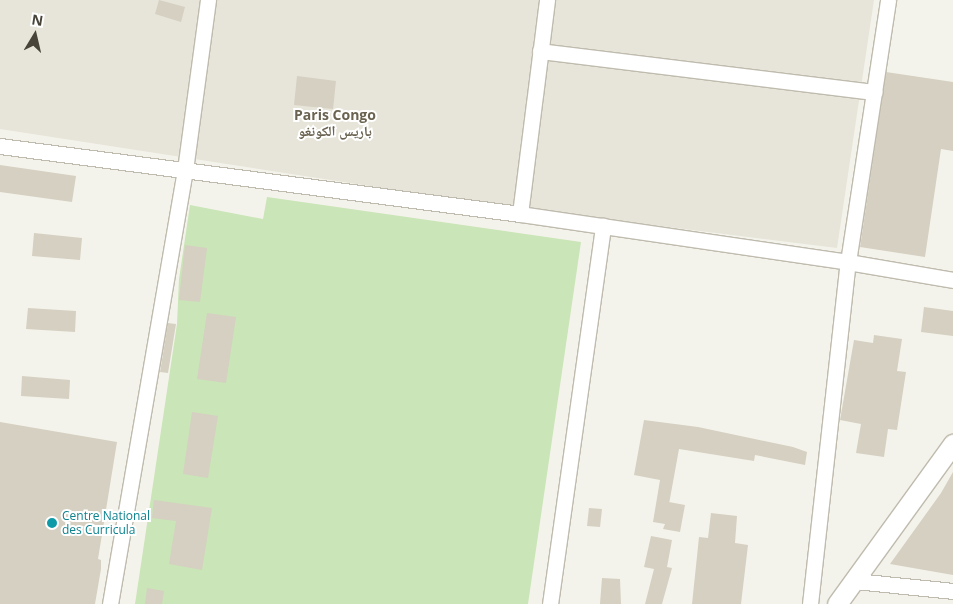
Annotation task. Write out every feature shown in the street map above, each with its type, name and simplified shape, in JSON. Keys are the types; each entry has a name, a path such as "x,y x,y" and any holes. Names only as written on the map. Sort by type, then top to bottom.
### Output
{"street":[{"path":"110,604 185,170 208,0"},
{"path":"520,214 547,0"},
{"path":"810,604 848,262 888,0"},
{"path":"540,51 875,92"},
{"path":"0,146 520,214 848,262 953,280"},
{"path":"550,604 603,226"},
{"path":"837,604 953,444"},
{"path":"854,580 953,591"}],"shaded area":[{"path":"0,0 874,0 837,248 493,205 0,129"}],"green space":[{"path":"267,197 581,242 528,604 135,604 177,324 179,279 190,205 263,219"}],"building":[{"path":"159,0 185,7 181,22 155,14"},
{"path":"886,72 953,82 953,151 941,149 925,257 860,247"},
{"path":"297,76 336,81 333,109 294,105"},
{"path":"0,165 76,176 72,202 0,192"},
{"path":"34,233 82,238 80,260 32,256"},
{"path":"185,245 207,248 200,302 179,300"},
{"path":"924,307 953,311 953,336 921,332"},
{"path":"28,308 76,311 75,332 26,329"},
{"path":"207,313 236,317 226,383 197,379"},
{"path":"168,323 176,324 168,373 160,372"},
{"path":"874,335 902,339 897,371 906,372 897,430 888,429 884,457 856,453 861,424 840,420 854,340 873,343"},
{"path":"22,376 70,380 69,399 21,396"},
{"path":"192,412 218,416 208,478 183,474"},
{"path":"644,420 698,427 793,447 807,452 805,465 755,455 754,461 679,449 669,502 685,505 680,532 663,529 665,524 653,522 660,480 634,475"},
{"name":"Centre National des Curricula","path":"0,422 117,442 98,559 101,560 101,569 95,604 0,604"},
{"path":"953,472 953,575 890,564 941,493"},
{"path":"154,500 212,508 202,570 169,564 176,521 152,518"},
{"path":"589,508 602,509 600,527 587,526"},
{"path":"711,513 737,516 735,543 748,545 741,604 692,604 699,537 708,538"},
{"path":"651,536 672,540 667,567 672,568 662,604 645,604 654,569 644,567"},
{"path":"602,578 620,579 621,604 600,604"},
{"path":"147,588 164,591 162,604 145,604"}],"place":[{"name":"Centre National des Curricula","path":"52,523"}],"district":[{"name":"Paris Congo باريس الكونغو","path":"335,124"}]}
